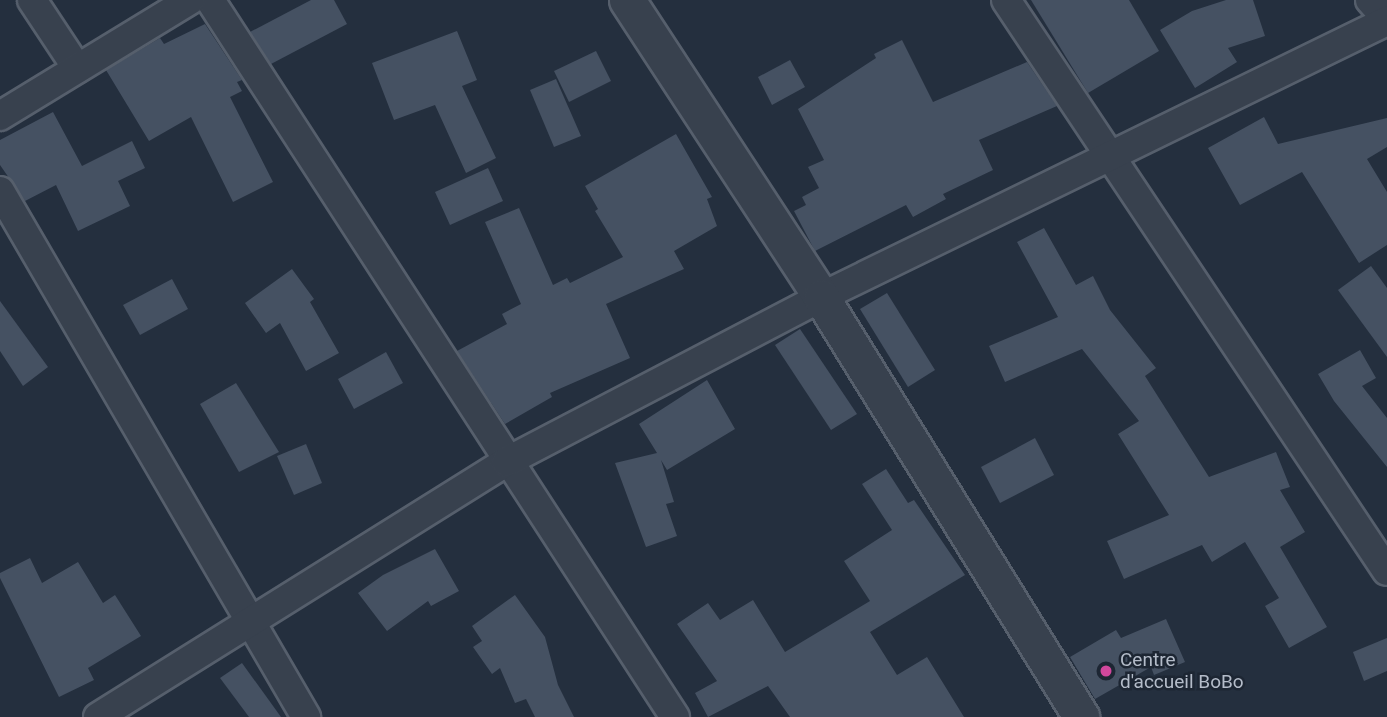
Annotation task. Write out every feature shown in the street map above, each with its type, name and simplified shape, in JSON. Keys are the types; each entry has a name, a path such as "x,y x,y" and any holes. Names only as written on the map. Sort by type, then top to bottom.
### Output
{"street":[{"path":"32,0 76,68"},
{"path":"0,116 190,0"},
{"path":"210,0 506,462 675,717"},
{"path":"627,0 821,297 1081,717"},
{"path":"1006,0 1387,571"},
{"path":"97,717 250,619 506,462 821,297 1111,158 1387,20 1370,0"},
{"path":"0,191 306,717"}],"building":[{"path":"311,0 334,0 347,24 271,64 250,32"},
{"path":"1031,0 1129,0 1159,51 1088,93"},
{"path":"1226,0 1253,0 1265,36 1228,48 1237,62 1195,88 1160,30 1192,11"},
{"path":"205,24 242,80 237,82 242,91 230,97 273,182 233,202 191,117 149,141 106,70 160,38 164,44"},
{"path":"457,31 477,80 462,86 496,158 466,173 435,105 394,120 372,63"},
{"path":"902,40 933,102 1027,62 1057,106 979,140 993,170 943,194 946,199 913,217 906,205 815,251 794,211 806,205 802,197 819,188 808,167 824,160 798,109 876,58 874,54"},
{"path":"596,51 611,81 569,102 554,71"},
{"path":"790,60 805,87 772,105 758,77"},
{"path":"556,79 581,136 554,147 530,90"},
{"path":"53,112 82,166 132,141 145,168 118,181 130,206 78,231 56,185 25,201 0,165 0,140"},
{"path":"1264,117 1278,144 1387,118 1387,147 1367,159 1387,192 1387,245 1359,263 1302,172 1240,205 1208,148"},
{"path":"676,134 712,197 707,199 717,226 674,251 684,269 606,304 630,358 550,393 552,397 505,424 457,351 507,324 502,314 521,304 485,222 519,208 553,285 567,278 570,283 623,257 595,211 598,209 585,186"},
{"path":"488,168 503,201 450,225 435,192"},
{"path":"1044,228 1076,285 1093,276 1110,310 1156,368 1145,376 1209,477 1276,452 1290,487 1280,490 1305,532 1280,547 1327,627 1289,648 1265,606 1279,598 1245,542 1212,562 1202,545 1124,579 1107,541 1169,515 1118,434 1139,421 1082,349 1005,382 989,346 1058,317 1017,242"},
{"path":"1371,266 1387,288 1387,357 1338,290"},
{"path":"292,269 314,299 310,302 339,353 306,371 280,323 266,333 245,303"},
{"path":"172,279 188,309 140,335 123,305"},
{"path":"887,293 935,370 908,387 860,309"},
{"path":"0,301 48,367 23,386 0,351"},
{"path":"800,329 857,414 831,430 775,345"},
{"path":"1360,350 1376,378 1362,386 1387,418 1387,467 1334,401 1318,374"},
{"path":"386,352 403,383 354,409 338,379"},
{"path":"707,380 735,429 667,470 661,460 674,502 666,504 677,536 646,547 615,463 657,453 639,424"},
{"path":"236,383 279,452 239,472 200,404"},
{"path":"1035,438 1054,475 1000,503 981,467"},
{"path":"306,444 322,483 294,495 277,456"},
{"path":"886,469 908,503 914,500 965,575 870,632 897,675 927,657 964,717 790,717 768,686 708,717 695,693 717,681 677,624 708,603 720,620 753,600 785,652 870,601 844,561 892,530 862,484"},
{"path":"435,549 459,591 431,606 428,601 387,631 358,593 383,575"},
{"path":"30,558 42,583 78,562 103,603 115,595 141,636 88,668 94,680 59,697 0,578 0,573"},
{"path":"515,595 545,637 558,685 574,717 535,717 526,699 515,703 500,668 492,674 473,647 482,641 472,626"},
{"path":"1166,619 1185,662 1154,675 1151,667 1095,699 1070,657 1116,630 1121,638"},
{"path":"1387,638 1387,671 1364,681 1353,652"},
{"path":"242,663 281,717 249,717 220,678"}],"place":[{"name":"Centre d'accueil BoBo","path":"1106,671"}]}
